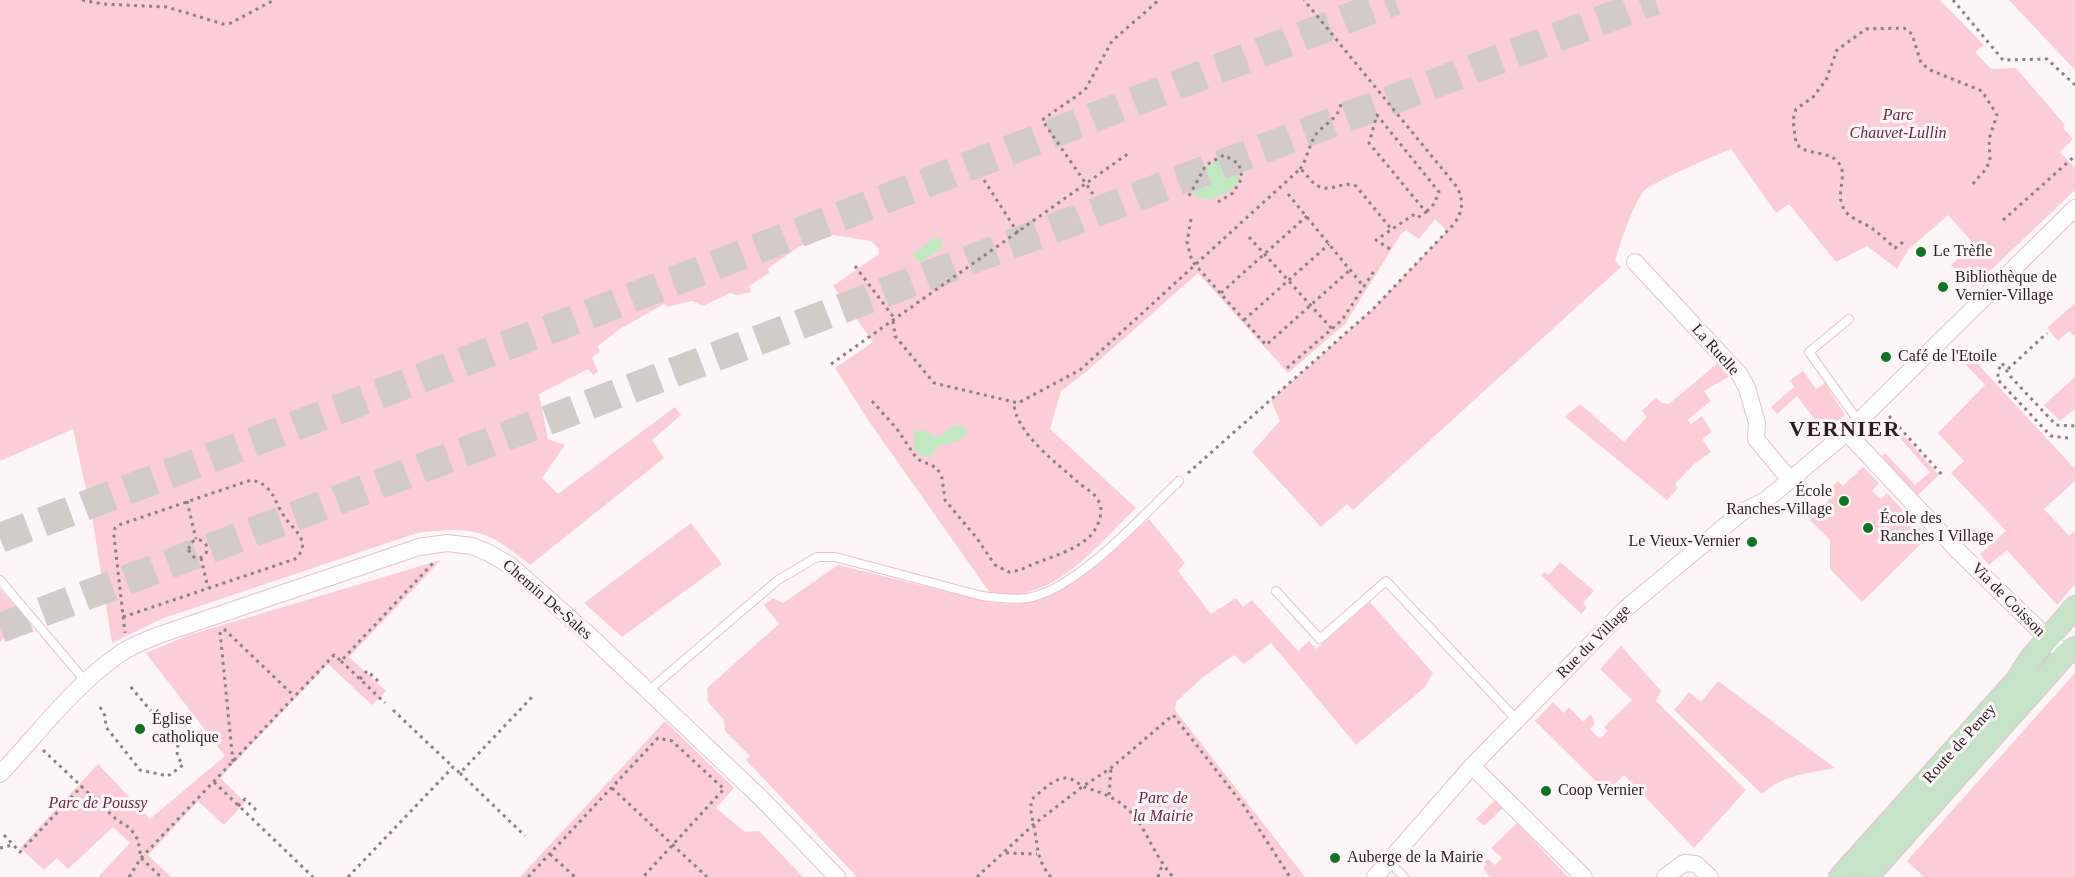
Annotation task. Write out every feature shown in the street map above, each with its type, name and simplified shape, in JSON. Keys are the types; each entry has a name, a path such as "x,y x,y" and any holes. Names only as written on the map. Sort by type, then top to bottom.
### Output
{"main road":[{"name":"Route de Peney","path":"1840,877 2017,680 2047,639 2075,607"},
{"name":"Route de Peney","path":"1868,877 2070,651"}],"street":[{"name":"Rue du Village","path":"1375,877 1472,766 1624,610 1742,512 1766,500 1851,431 2030,249 2074,210"},
{"name":"La Ruelle","path":"1635,262 1740,375 1747,388 1756,423 1756,439 1790,480"},
{"name":"Via de Coisson","path":"1851,431 1958,550 2047,639 2070,651"},
{"name":"Chemin De-Sales","path":"0,774 86,682 124,651 159,635 411,550 447,543 481,550 510,566 648,691 762,799 837,877"},
{"path":"1472,766 1583,875"},
{"path":"1665,877 1684,862 1696,864 1710,877"}],"lane":[{"path":"1849,319 1809,352 1851,431"},
{"path":"648,691 778,580 817,557 835,556 982,596 999,599 1030,597 1067,583 1179,481"},
{"path":"0,580 86,682"},
{"path":"1276,591 1320,639 1386,581 1517,720"},
{"path":"1388,861 1404,877"}],"path":[{"path":"82,0 103,4 166,7 223,24 231,23 274,0"},
{"path":"1093,194 1042,120 1085,90 1112,41 1159,0"},
{"path":"1179,481 1373,309 1454,224 1462,209 1462,197 1457,187 1304,0"},
{"path":"1953,0 2003,60 2047,58 2075,85"},
{"path":"1903,242 1895,248 1871,227 1849,214 1842,207 1840,190 1843,171 1837,160 1817,152 1806,151 1796,143 1793,114 1799,106 1813,97 1826,80 1836,50 1866,29 1904,28 1912,34 1921,63 1930,70 1982,90 1997,115 1989,140 1990,160 1986,169 1971,186"},
{"path":"855,266 894,320 895,336 934,383 1014,403 1044,391 1080,370 1196,266 1300,169 1306,161 1316,134 1335,117 1341,104"},
{"path":"1389,249 1376,240 1413,215 1417,219 1426,212 1434,204 1439,192 1377,114 1369,143 1426,212"},
{"path":"831,364 1129,153"},
{"path":"1189,196 1206,165 1224,155 1239,164 1242,178 1233,193 1218,202"},
{"path":"2003,220 2075,156"},
{"path":"1300,169 1319,187 1331,188 1349,184 1356,186 1392,230"},
{"path":"984,180 1018,233"},
{"path":"1288,194 1364,286"},
{"path":"1220,293 1307,216"},
{"path":"1191,219 1187,246 1196,266 1266,345 1350,270"},
{"path":"1250,237 1332,329"},
{"path":"1244,320 1329,244"},
{"path":"1287,368 1342,320 1376,268"},
{"path":"2008,369 2047,333"},
{"path":"2068,438 2051,436 1998,380 1998,370 2002,363 2008,369 2010,376 2056,425 2075,426"},
{"path":"872,401 897,429 917,459 937,468 942,478 945,500 976,537 995,565 1009,572 1020,570 1087,539 1096,529 1101,509 1099,501 1092,493 1058,466 1025,433 1014,403"},
{"path":"1878,404 1944,477"},
{"path":"123,617 295,559 300,553 301,537 282,514 273,493 255,481 248,481 187,501 115,528 123,617 126,638"},
{"path":"187,501 196,539 189,549 192,556 201,558"},
{"path":"196,539 207,544 207,553 201,558"},
{"path":"341,662 440,556"},
{"path":"201,558 209,589"},
{"path":"233,762 219,624 294,696"},
{"path":"129,877 141,858 334,655 385,703"},
{"path":"360,679 367,671 378,681"},
{"path":"100,707 105,716 106,727 140,770 168,776 183,765 177,756 178,743 143,699 135,696 129,685"},
{"path":"460,773 532,696"},
{"path":"393,710 525,836"},
{"path":"977,877 1033,825 1111,768 1173,715 1244,807 1290,877"},
{"path":"528,877 658,738 672,741 723,788 643,877"},
{"path":"39,746 130,828 138,840 141,858 161,877"},
{"path":"348,877 453,767"},
{"path":"1109,795 1111,768"},
{"path":"1051,877 1037,854 1029,812 1032,799 1054,781 1066,778 1072,779 1082,787 1109,795 1138,818 1162,865 1173,877"},
{"path":"214,782 314,877"},
{"path":"4,835 20,852 82,786"},
{"path":"612,788 707,877"},
{"path":"238,806 245,799 256,810"},
{"path":"0,848 13,844"},
{"path":"550,854 575,877"},
{"path":"1004,854 1037,854"},
{"path":"1158,877 1162,865"}],"green space":[{"name":"Parc Chauvet-Lullin","path":"0,0 1940,0 1984,45 1975,52 1991,69 2016,68 2065,125 2063,128 2073,139 2060,152 2075,168 2075,190 1973,287 1951,265 1974,244 1948,215 1908,250 1897,269 1867,246 1836,262 1789,204 1776,213 1731,149 1699,163 1643,192 1630,216 1615,261 1621,267 1353,510 1347,504 1321,527 1252,452 1280,421 1271,400 1373,309 1447,231 1435,219 1419,239 1406,230 1401,234 1345,324 1288,373 1198,273 1086,372 1061,391 1050,429 1136,508 1071,570 1033,591 1012,595 990,593 868,420 835,368 873,342 833,286 879,254 879,249 871,241 820,233 768,268 769,273 749,286 751,292 737,295 730,293 703,306 692,301 667,307 664,304 620,329 598,346 600,352 592,357 598,372 593,375 588,369 539,394 548,439 565,445 542,478 558,494 675,407 681,415 652,440 664,458 530,565 502,544 478,533 452,530 417,533 161,619 112,643 93,522 73,429 0,461"},
{"path":"2009,0 2075,0 2075,70"},
{"path":"2075,303 2075,337 2069,331 2058,341 2047,328"},
{"path":"1960,345 2075,469 2075,481 2044,509 2069,536 2075,531 2075,584 2057,605 2007,550 1989,565 1980,554 2006,531 1951,473 1964,461 1938,433 1985,385 1954,352"},
{"path":"1719,362 1730,376 1704,391 1711,401 1687,420 1691,424 1702,416 1712,432 1702,439 1711,452 1694,464 1675,484 1678,488 1667,500 1565,417 1580,404 1624,442 1647,417 1642,411 1656,397 1662,403 1669,404"},
{"path":"1803,371 1816,389 1825,383 1845,415 1824,432 1797,396 1777,414 1771,407 1794,387 1790,380"},
{"path":"2075,377 2075,412 2073,410 2060,421 2044,405"},
{"path":"1904,436 1939,475 1917,496 1882,456 1885,453 1915,485 1930,472 1901,439"},
{"name":"École des Ranches I Village","path":"1863,467 1879,483 1872,491 1881,499 1887,493 1928,537 1862,602 1830,569 1830,540 1810,520 1829,500 1824,495 1838,481 1843,486"},
{"name":"Parc de la Mairie","path":"1149,519 1185,563 1178,571 1211,614 1236,598 1243,607 1252,600 1298,651 1309,641 1316,649 1370,602 1433,673 1425,687 1356,745 1271,643 1244,664 1234,655 1203,677 1176,702 1175,710 1305,877 857,877 746,760 750,756 725,731 724,720 708,702 707,688 779,624 764,605 773,598 783,603 838,565 993,603 1020,604 1040,599 1066,587"},
{"path":"691,523 722,564 622,637 584,603"},
{"name":"Parc de Poussy","path":"441,560 349,657 386,691 372,705 328,664 220,778 245,802 224,825 198,801 148,855 171,877 98,877 130,843 113,827 68,869 57,858 44,870 20,848 98,764 150,819 225,756 146,653 189,635"},
{"path":"1560,562 1594,591 1583,603 1587,608 1581,614 1541,575 1544,572 1549,575"},
{"path":"0,589 23,615 0,642"},
{"path":"1621,646 1661,691 1656,701 1746,790 1694,848 1624,775 1607,792 1535,721 1553,702 1564,713 1569,707 1583,722 1591,714 1595,724 1590,729 1600,739 1608,731 1604,727 1632,700 1600,669"},
{"path":"2075,673 2075,877 1924,877 1907,861"},
{"path":"1718,681 1835,768 1787,779 1762,794 1674,710 1689,692 1701,702"},
{"path":"665,721 734,788 716,808 745,832 759,831 803,877 520,877"},
{"path":"1496,799 1504,807 1484,826 1476,819"},
{"path":"1517,823 1568,877 1490,877 1483,868 1486,865 1484,862 1488,859 1495,865 1502,858 1491,848"}],"shaded area":[{"path":"1219,159 1235,165 1239,174 1236,184 1232,189 1210,200 1193,195 1207,167"},
{"path":"936,237 942,240 943,247 921,262 916,261 914,253"},
{"path":"960,424 967,432 961,440 938,446 930,457 922,456 914,449 914,431 927,431 933,436 944,435 947,429"}],"tunnel":[{"path":"0,538 600,310 1395,0"},
{"path":"0,628 1655,0"}],"place":[{"name":"Le Trèfle","path":"1921,252"},
{"name":"Bibliothèque de Vernier-Village","path":"1943,287"},
{"name":"Café de l'Etoile","path":"1886,357"},
{"name":"École Ranches-Village","path":"1844,501"},
{"name":"École des Ranches I Village","path":"1868,528"},
{"name":"Le Vieux-Vernier","path":"1752,542"},
{"name":"Église catholique","path":"140,729"},
{"name":"Coop Vernier","path":"1546,791"},
{"name":"Auberge de la Mairie","path":"1335,858"}],"district":[{"name":"VERNIER","path":"1845,430"}]}
